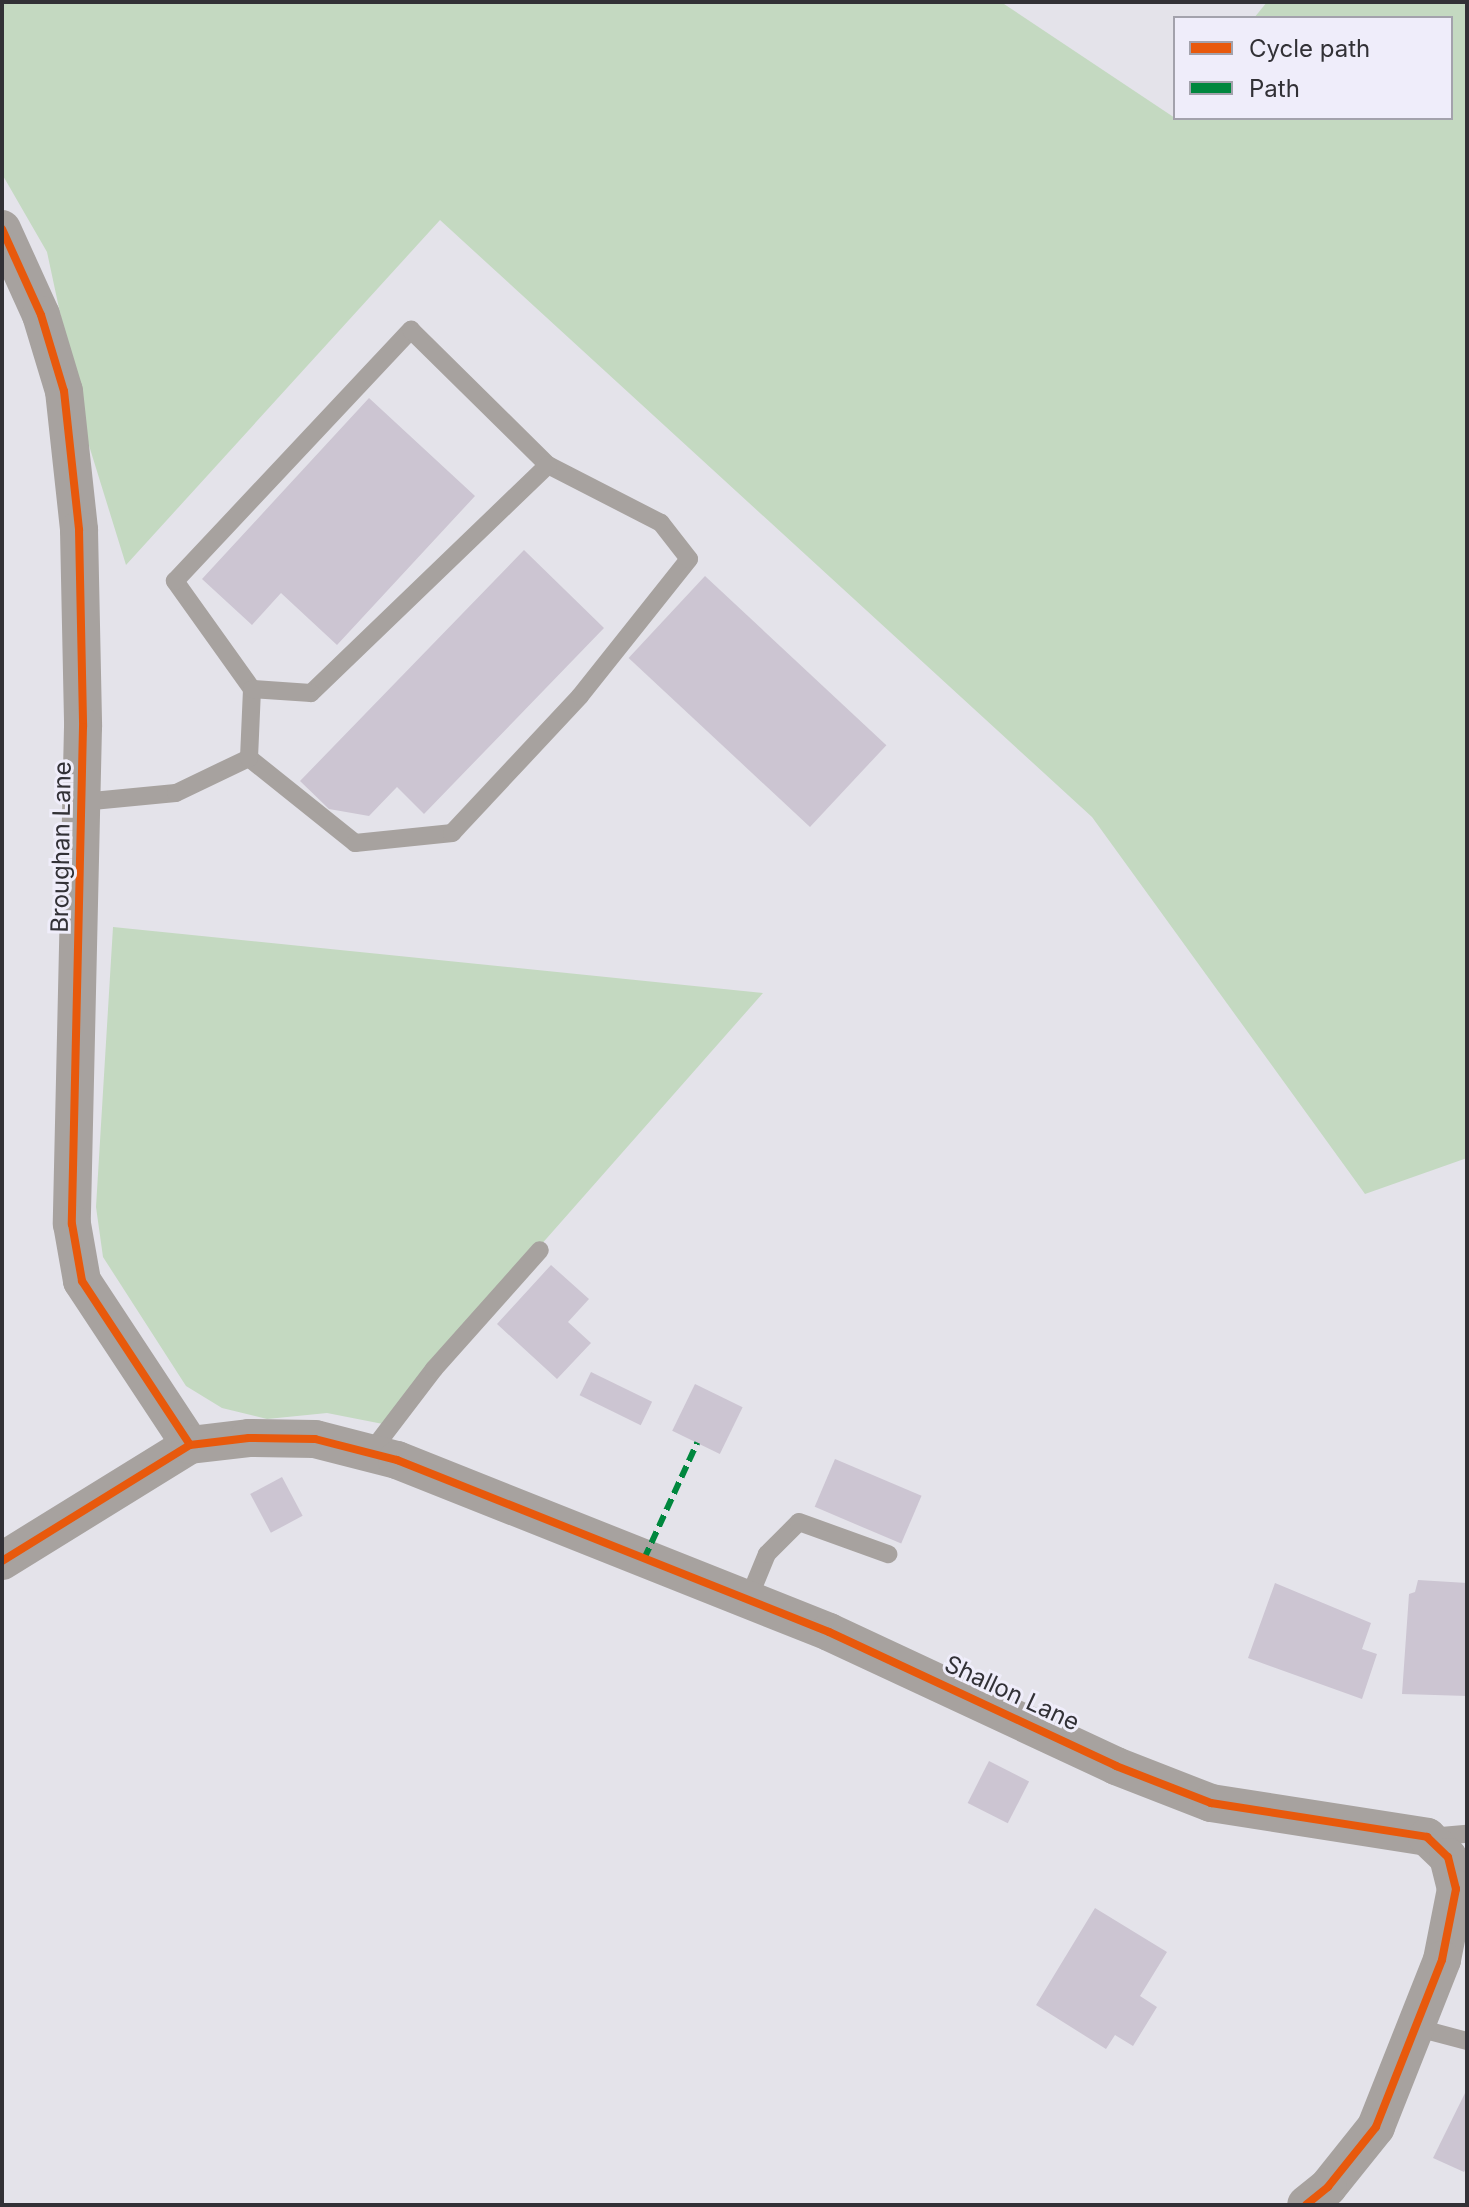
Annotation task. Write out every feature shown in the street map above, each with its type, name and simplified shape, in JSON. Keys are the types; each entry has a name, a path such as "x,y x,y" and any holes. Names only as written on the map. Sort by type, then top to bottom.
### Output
{"street":[{"name":"Broughan Lane","path":"2,229 41,315 64,391 79,530 82,802 72,1224 82,1281 190,1445"},
{"name":"Shallon Lane","path":"190,1445 249,1438 315,1439 370,1453 748,1600 1211,1803 1427,1837"},
{"path":"2,1561 190,1445"},
{"path":"1306,2205 1328,2187 1376,2127 1418,2028 1442,1960 1456,1889 1448,1857 1427,1837"}],"lane":[{"path":"411,330 548,465 661,523 689,559 580,696 452,833 355,843 249,758 252,689 175,581 411,330"},
{"path":"252,689 311,693 548,465"},
{"path":"82,802 176,793 249,758"},
{"path":"370,1453 434,1369 540,1250"},
{"path":"748,1600 767,1554 799,1522 888,1554"},
{"path":"1427,1837 1467,1834"},
{"path":"1418,2028 1467,2041"}],"green space":[{"path":"2,2 1001,2 1173,117 1173,120 1453,120 1453,16 1256,16 1267,2 1467,2 1467,1158 1365,1194 1092,817 440,220 126,565 87,439 47,252 2,174"},
{"path":"113,927 763,993 383,1424 327,1413 267,1419 222,1408 186,1386 103,1257 96,1207"}],"building":[{"path":"369,398 475,496 337,645 281,593 252,625 202,579"},
{"path":"524,550 604,628 424,814 397,787 369,816 329,809 300,781"},
{"path":"705,576 886,745 810,827 629,658"},
{"path":"551,1265 589,1299 568,1322 591,1343 557,1379 497,1324"},
{"path":"591,1372 652,1402 641,1425 580,1395"},
{"path":"695,1384 743,1407 720,1454 672,1431"},
{"path":"835,1459 922,1496 901,1544 815,1507"},
{"path":"282,1477 303,1516 271,1533 250,1494"},
{"path":"1418,1580 1467,1583 1467,1696 1402,1694 1409,1594 1415,1592"},
{"path":"1275,1583 1371,1623 1362,1649 1377,1654 1362,1699 1248,1658"},
{"path":"989,1761 1029,1781 1008,1823 968,1803"},
{"path":"1095,1908 1167,1952 1140,1996 1157,2007 1133,2046 1115,2035 1106,2049 1036,2005"},
{"path":"1467,2089 1467,2167 1464,2172 1433,2158"}],"marked path":[{"path":"644,1559 697,1443"}],"cycle path":[{"path":"2,229 41,315 64,391 79,530 83,727 72,1224 82,1281 190,1445"},
{"path":"2,1561 190,1445 249,1438 315,1439 397,1460 829,1632 1116,1766 1211,1803 1427,1837 1448,1857 1456,1889 1442,1960 1376,2127 1328,2187 1306,2205"}]}
